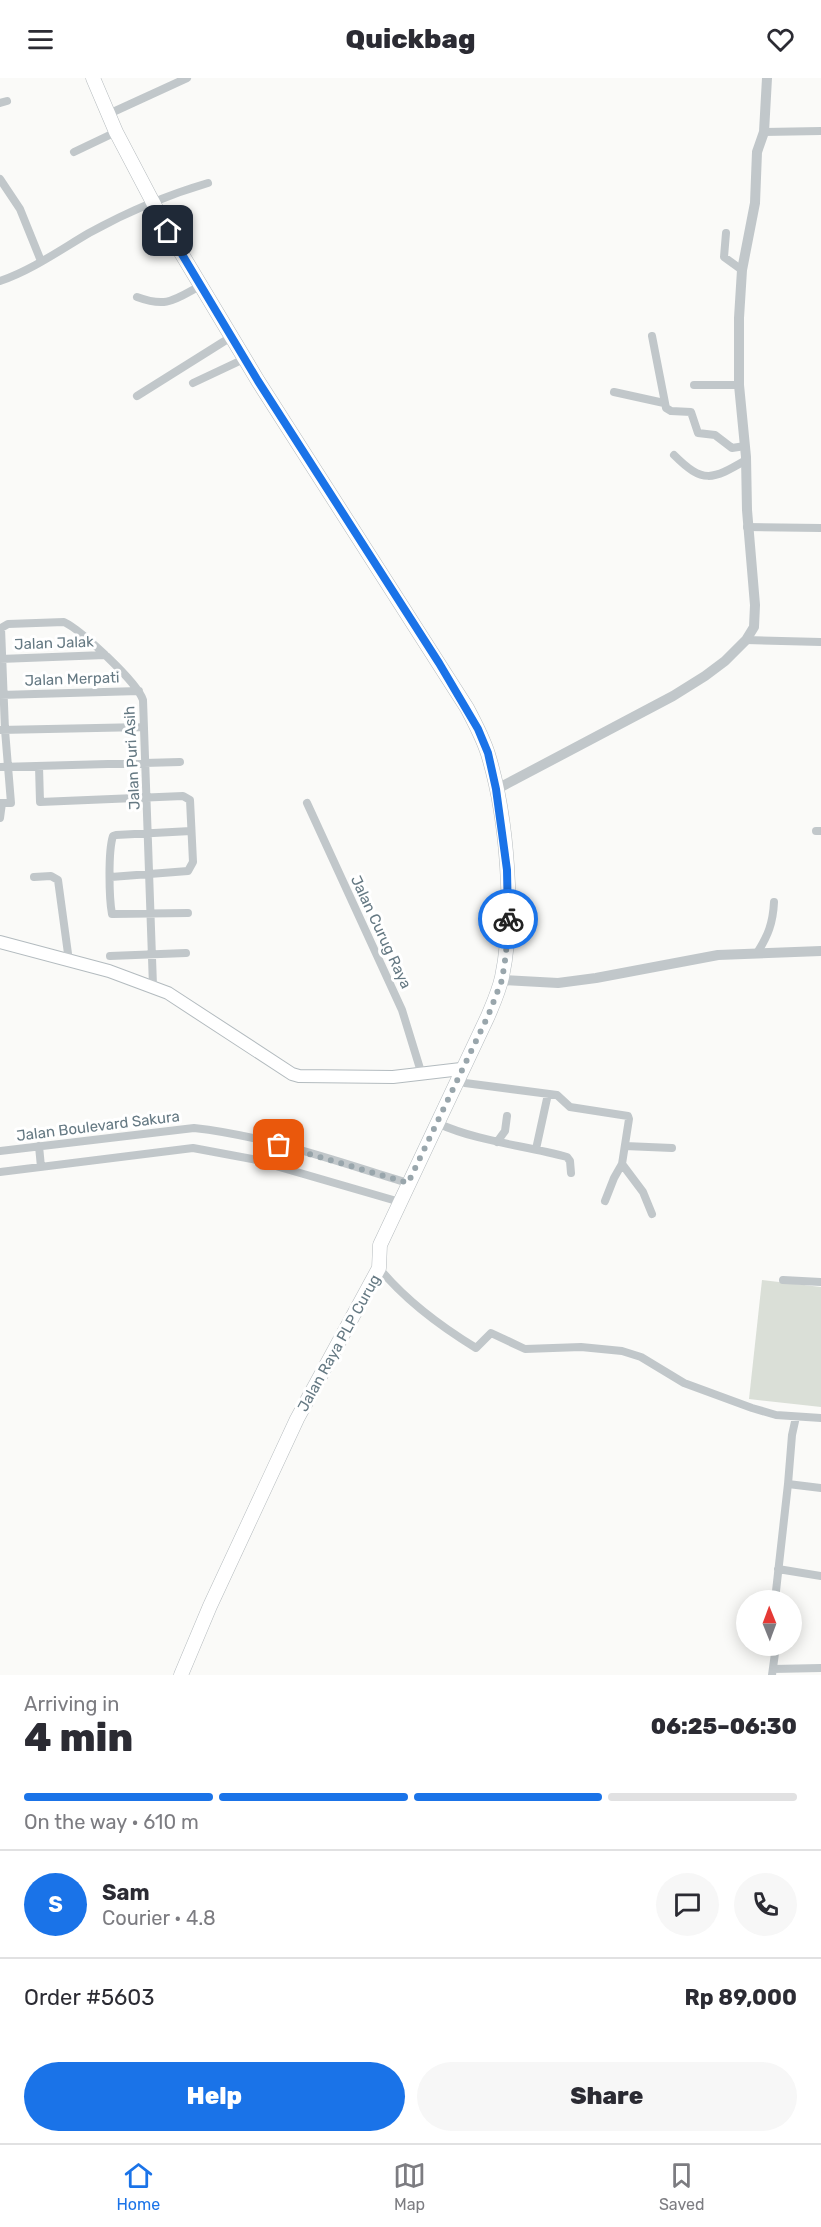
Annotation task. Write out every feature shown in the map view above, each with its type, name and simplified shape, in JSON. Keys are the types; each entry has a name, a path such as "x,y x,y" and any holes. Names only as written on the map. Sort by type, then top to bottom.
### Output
{"main road":[{"name":"Jalan Raya PLP Curug","path":"93,78 116,132 152,202 200,286 244,359 467,708 488,753 496,789 507,888 507,935 502,980 488,1016 380,1245 379,1268 297,1419 210,1606 181,1675"},
{"path":"0,942 110,971 153,986 168,993 292,1074 313,1078 459,1074"}],"street":[{"path":"108,112 113,112 187,78"},
{"path":"496,789 673,696 716,669 746,640 754,627 747,527 746,460 739,385 739,318 742,270 754,203 757,152 764,132 768,78"},
{"path":"764,132 821,131"},
{"path":"74,152 116,132"},
{"path":"0,179 20,209 42,261"},
{"path":"0,281 15,276 90,233 152,202 208,183"},
{"path":"0,197 10,195"},
{"path":"726,233 724,257 742,270"},
{"path":"137,297 154,303 164,303 175,300 200,286"},
{"path":"652,336 664,403 668,410 691,412 698,433 715,435 732,448 745,446"},
{"path":"137,396 231,337"},
{"path":"192,383 244,359"},
{"path":"694,385 739,385"},
{"path":"614,392 664,403"},
{"path":"675,455 690,471 709,475 718,475 746,460"},
{"path":"747,527 821,528"},
{"name":"Jalan Puri Asih","path":"0,818 4,803 1,628 64,622 105,655 139,691 143,700 153,986"},
{"path":"746,640 821,642"},
{"name":"Jalan Jalak","path":"2,659 105,655"},
{"name":"Jalan Merpati","path":"2,695 139,691"},
{"path":"3,730 144,727"},
{"path":"4,767 180,762"},
{"path":"39,766 40,802 187,797 190,800 192,867 188,871 111,877"},
{"name":"Jalan Curug Raya","path":"307,803 402,1010 422,1075"},
{"path":"188,913 112,914 111,842 113,836 121,833 191,831"},
{"path":"34,877 51,876 58,880 69,961"},
{"path":"757,953 768,936 773,920 774,902"},
{"path":"502,980 572,981 718,955 821,951"},
{"path":"110,956 186,953"},
{"path":"459,1074 465,1083 557,1095 570,1107 628,1116 622,1164 605,1201"},
{"path":"536,1149 548,1094"},
{"path":"497,1142 505,1131 507,1116"},
{"path":"437,1123 462,1134 567,1156 571,1173"},
{"name":"Jalan Boulevard Sakura","path":"0,1152 194,1128 258,1139 408,1183"},
{"path":"39,1146 41,1167"},
{"path":"625,1146 672,1148"},
{"path":"0,1172 193,1148 252,1159 400,1202"},
{"path":"622,1164 643,1192 652,1214"},
{"path":"379,1268 397,1290 476,1348 491,1333 525,1349 581,1347 622,1351 641,1357 684,1383 720,1397 776,1415 821,1418"},
{"path":"783,1280 821,1282"},
{"path":"776,1590 792,1435 796,1417"},
{"path":"788,1484 821,1488"},
{"path":"778,1569 821,1576"},
{"path":"775,1656 773,1672 821,1668"}],"shaded area":[{"path":"762,1280 821,1287 821,1407 749,1399"}],"way so far":[{"path":"279,1145 408,1183 488,1016 502,980 508,919"}],"route":[{"path":"168,231 258,381 439,663 478,729 488,753 496,789 507,870 508,919"}]}
